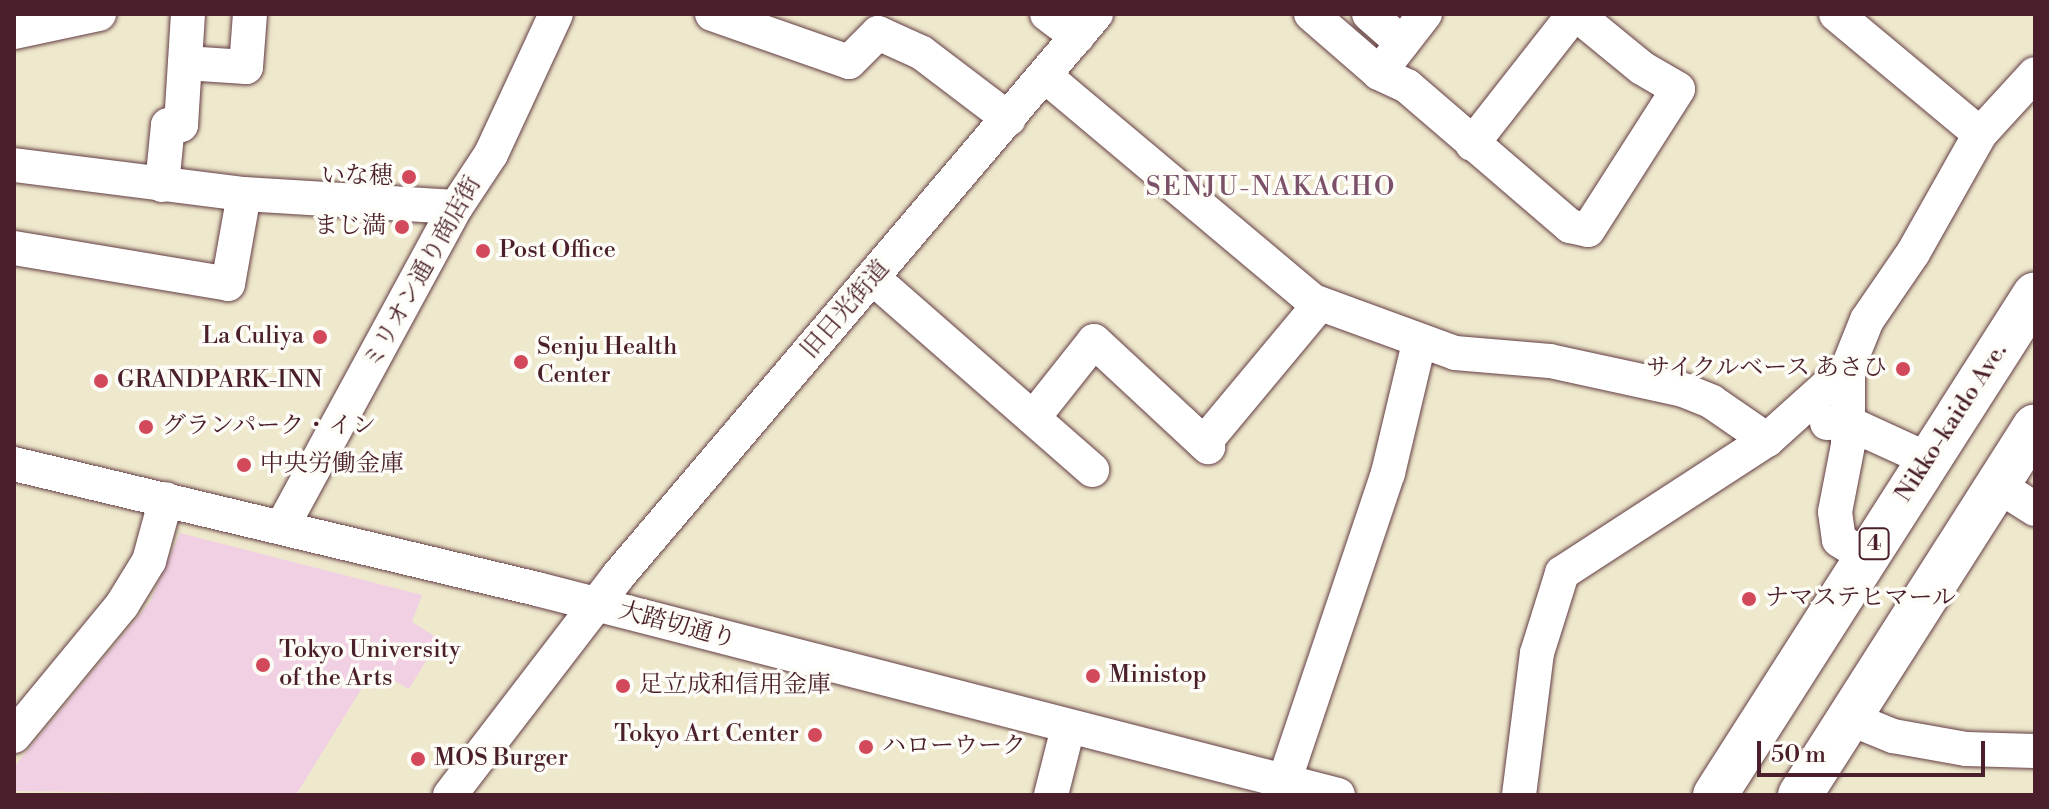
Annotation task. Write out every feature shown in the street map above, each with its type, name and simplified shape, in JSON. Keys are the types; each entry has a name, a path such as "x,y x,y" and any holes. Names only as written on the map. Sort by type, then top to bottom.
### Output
{"highway":[{"name":"Nikko-kaido Ave.","path":"1715,795 2035,294"},
{"path":"1800,795 2035,426"}],"street":[{"path":"14,32 99,14"},
{"path":"162,185 168,125 181,125 188,14"},
{"path":"185,63 246,67 250,14"},
{"name":"ミリオン通り商店街","path":"282,527 456,207 491,154 556,14"},
{"path":"712,14 849,62 878,33 922,53 1009,119"},
{"path":"1047,14 1086,25"},
{"path":"1311,14 1379,73 1407,86 1472,144 1570,226 1588,230 1678,89 1642,68 1575,14 1472,144"},
{"path":"1369,14 1402,43"},
{"path":"1379,73 1425,14"},
{"path":"1836,14 1980,134"},
{"name":"旧日光街道","path":"450,795 595,604 874,279 1086,25"},
{"path":"1866,557 1839,540 1835,512 1848,445 1848,367 1867,320 1913,253 1980,134 2035,74"},
{"path":"1045,76 1320,304 1419,343 1455,353 1550,361 1683,390 1777,433 1846,422 1929,460"},
{"path":"14,165 244,194 456,207"},
{"path":"14,248 228,284 244,194"},
{"path":"874,279 1092,470"},
{"path":"1033,418 1094,341 1206,445 1320,304"},
{"path":"1284,782 1388,473 1419,343"},
{"path":"1519,795 1537,653 1562,573 1777,433 1848,367"},
{"name":"大踏切通り","path":"14,464 595,604 1338,795"},
{"path":"1997,485 2035,509"},
{"path":"14,736 122,605 149,561 166,499"},
{"path":"1849,718 1893,736 1966,749 2035,751"},
{"path":"1051,795 1068,728"}],"shaded area":[{"name":"Tokyo University of the Arts","path":"180,533 422,595 412,622 439,639 409,689 373,670 296,795 14,791 14,767 150,602"}],"place":[{"name":"いな穂","path":"409,177"},
{"name":"まじ満","path":"402,227"},
{"name":"Post Office","path":"483,251"},
{"name":"La Culiya","path":"320,337"},
{"name":"Senju Health Center","path":"521,362"},
{"name":"サイクルベース あさひ","path":"1903,369"},
{"name":"GRANDPARK-INN","path":"101,381"},
{"name":"グランパーク・イン","path":"146,427"},
{"name":"中央労働金庫","path":"244,465"},
{"name":"ナマステヒマール","path":"1749,599"},
{"name":"Tokyo University of the Arts","path":"263,665"},
{"name":"Ministop","path":"1093,676"},
{"name":"足立成和信用金庫","path":"623,686"},
{"name":"Tokyo Art Center","path":"815,735"},
{"name":"ハローウーク","path":"866,747"},
{"name":"MOS Burger","path":"418,759"}],"district":[{"name":"SENJU-NAKACHO","path":"1271,188"}]}
